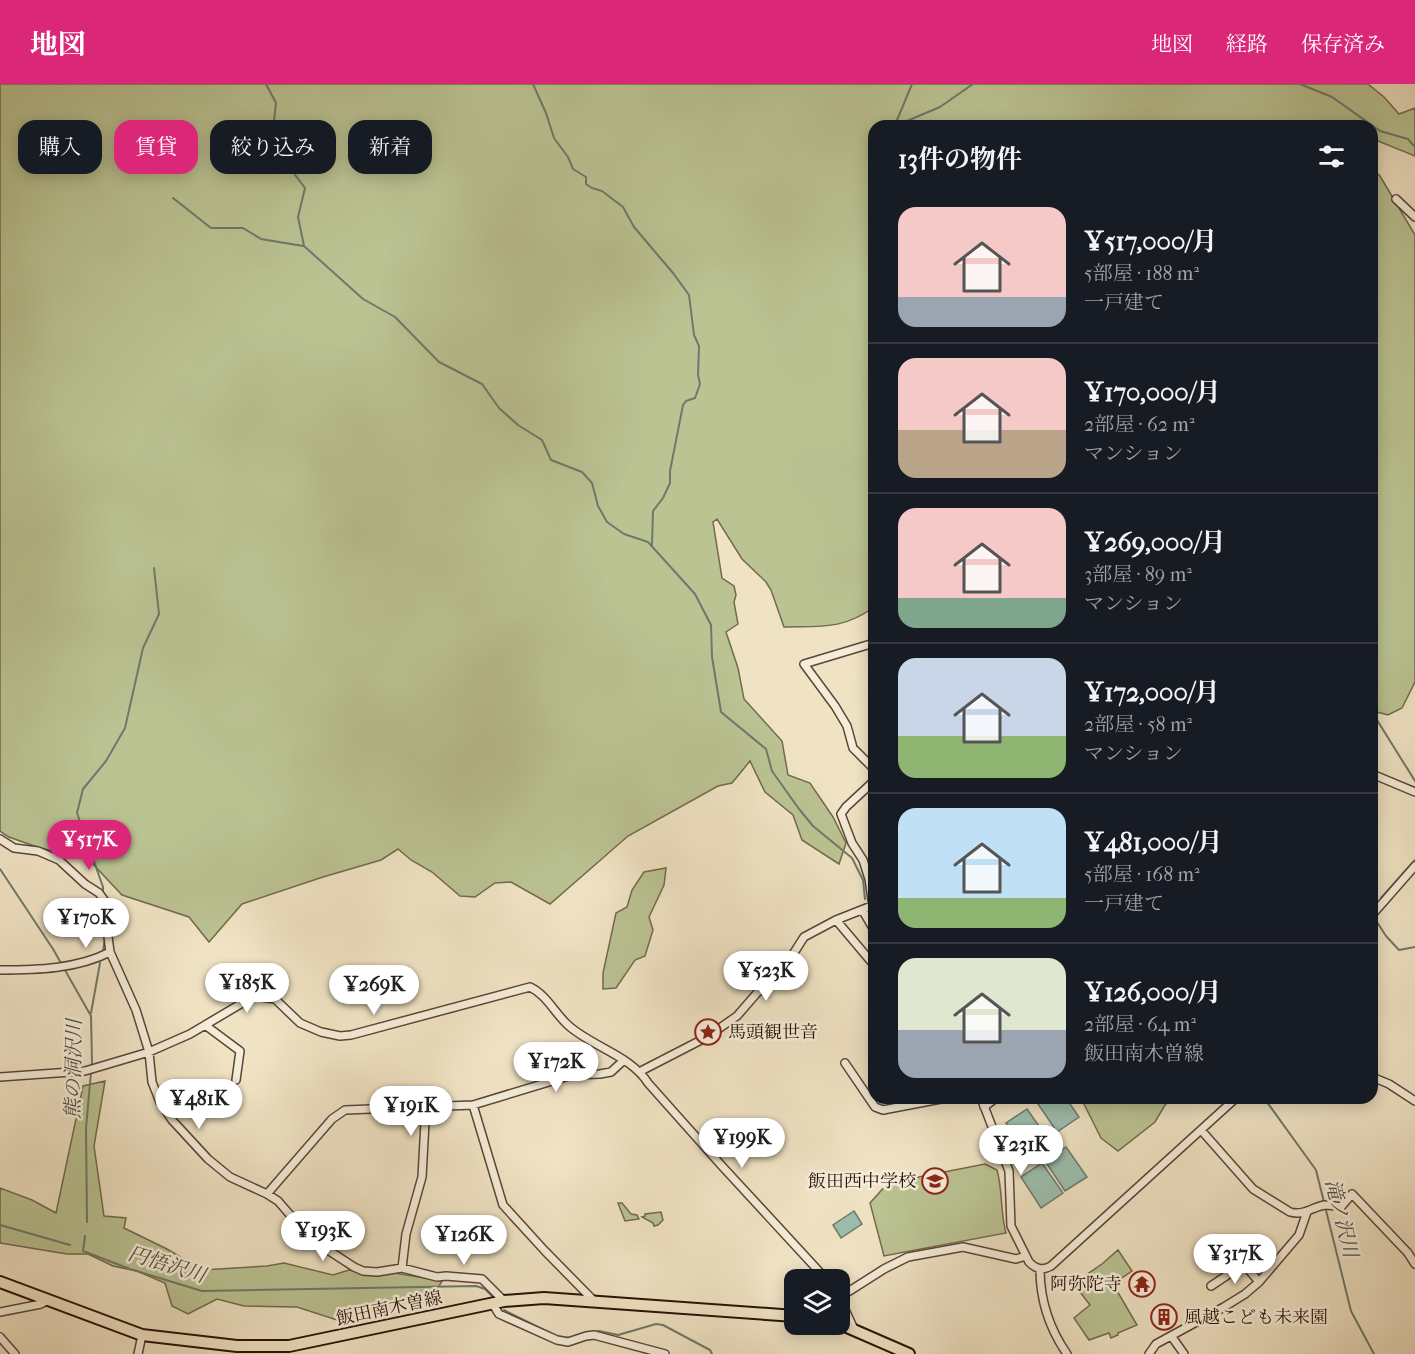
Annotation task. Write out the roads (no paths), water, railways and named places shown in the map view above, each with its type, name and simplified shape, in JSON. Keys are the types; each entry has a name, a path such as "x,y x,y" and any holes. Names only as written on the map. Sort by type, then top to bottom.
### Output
{"main road":[{"name":"飯田南木曽線","path":"0,1282 142,1335 237,1350 289,1346 492,1303 543,1298 784,1315"},
{"path":"850,1328 909,1354"}],"street":[{"path":"1396,199 1415,216"},
{"path":"868,645 804,664 836,706 847,726 853,748 868,763"},
{"path":"1378,777 1415,792"},
{"path":"868,787 841,814 868,876"},
{"path":"0,839 14,848 38,851 59,861 99,893 107,904 106,929 110,952 136,1010 149,1052 152,1082 160,1102 172,1120 208,1159 230,1177 278,1200 311,1239 354,1267 363,1271 377,1272 402,1268 437,1277 482,1279 504,1301"},
{"path":"1378,909 1413,871"},
{"path":"641,1071 707,1037 737,1016 757,993 783,970 800,940 836,920 868,909"},
{"path":"863,911 868,920"},
{"path":"836,920 868,958"},
{"path":"0,970 36,970 93,961 110,952"},
{"path":"0,1077 85,1071 149,1052 205,1025 248,998 265,996 275,999 300,1023 321,1032 339,1036 351,1035 530,987 538,991 571,1028 641,1071 648,1083 817,1269"},
{"path":"205,1025 240,1052 236,1080"},
{"path":"267,1194 332,1119 345,1110 473,1105 572,1075 611,1072 624,1060"},
{"path":"845,1063 868,1097"},
{"path":"1378,1079 1415,1101"},
{"path":"873,1104 883,1110 914,1104"},
{"path":"983,1104 1009,1171 1011,1226 1026,1257 1034,1267 1040,1269 1051,1266 1229,1104"},
{"path":"984,1107 988,1104"},
{"path":"473,1105 503,1205 595,1302"},
{"path":"402,1268 406,1234 422,1178 424,1122 435,1107"},
{"path":"1201,1130 1253,1189 1290,1212 1296,1214 1307,1212 1326,1205 1341,1207 1352,1194 1408,1253 1415,1264"},
{"path":"1149,1354 1156,1344 1245,1294 1259,1282 1299,1235 1307,1212"},
{"path":"850,1291 884,1269 908,1257 963,1247 1016,1259 1026,1257"},
{"path":"1211,1287 1244,1264 1259,1282"},
{"path":"1040,1269 1045,1313 1054,1334 1067,1354"},
{"path":"0,1312 41,1304 48,1300"},
{"path":"492,1303 499,1314 557,1340 568,1342 594,1335 665,1354"},
{"path":"850,1320 854,1329"},
{"path":"138,1354 142,1335"},
{"path":"1172,1336 1184,1354"},
{"path":"0,1337 15,1354"}],"waterway":[{"path":"266,84 276,103 274,121 283,159 305,188 298,217 304,246 363,299 395,317 439,362 482,384 499,408 518,425 542,440 551,460 582,472 592,483 598,506 607,522 624,534 648,542 695,594 711,625 712,657 721,712 766,749 772,771 799,809 813,826 852,858 863,880 865,899"},
{"path":"533,84 554,138 568,157 573,169 586,177 586,184 602,191 623,207 634,227 689,295 694,335 699,346 700,384 695,398 686,401 683,405 670,471 670,483 663,498 653,511 652,545"},
{"path":"897,120 912,84"},
{"path":"909,120 940,107 973,84"},
{"path":"1300,84 1332,97 1364,120"},
{"path":"1378,130 1408,139 1415,147"},
{"path":"173,198 211,228 243,228 261,239 303,246"},
{"path":"103,895 103,887 77,813 83,789 106,761 125,728 143,648 159,614 154,568"},
{"path":"1378,722 1415,781"},
{"path":"1381,898 1415,860"},
{"name":"熊の洞沢川","path":"0,869 53,949 91,1016 92,1061 86,1128 87,1222"},
{"path":"1378,924 1399,950 1415,947"},
{"path":"103,951 105,938"},
{"path":"91,1013 100,963"},
{"name":"滝ノ沢川","path":"1268,1104 1316,1170 1351,1311 1374,1354"},
{"name":"円悟沢川","path":"0,1225 70,1245"},
{"name":"円悟沢川","path":"85,1236 83,1251 130,1269 202,1291 476,1286 485,1289 493,1297"},
{"name":"円悟沢川","path":"504,1310 550,1333"},
{"name":"円悟沢川","path":"555,1336 570,1338 599,1331 618,1335 656,1324 663,1325 710,1350 712,1354"}],"place":[{"name":"馬頭観世音","path":"708,1032"},
{"name":"飯田西中学校","path":"935,1181"},
{"name":"阿弥陀寺","path":"1142,1284"},
{"name":"風越こども未来園","path":"1164,1317"}]}
